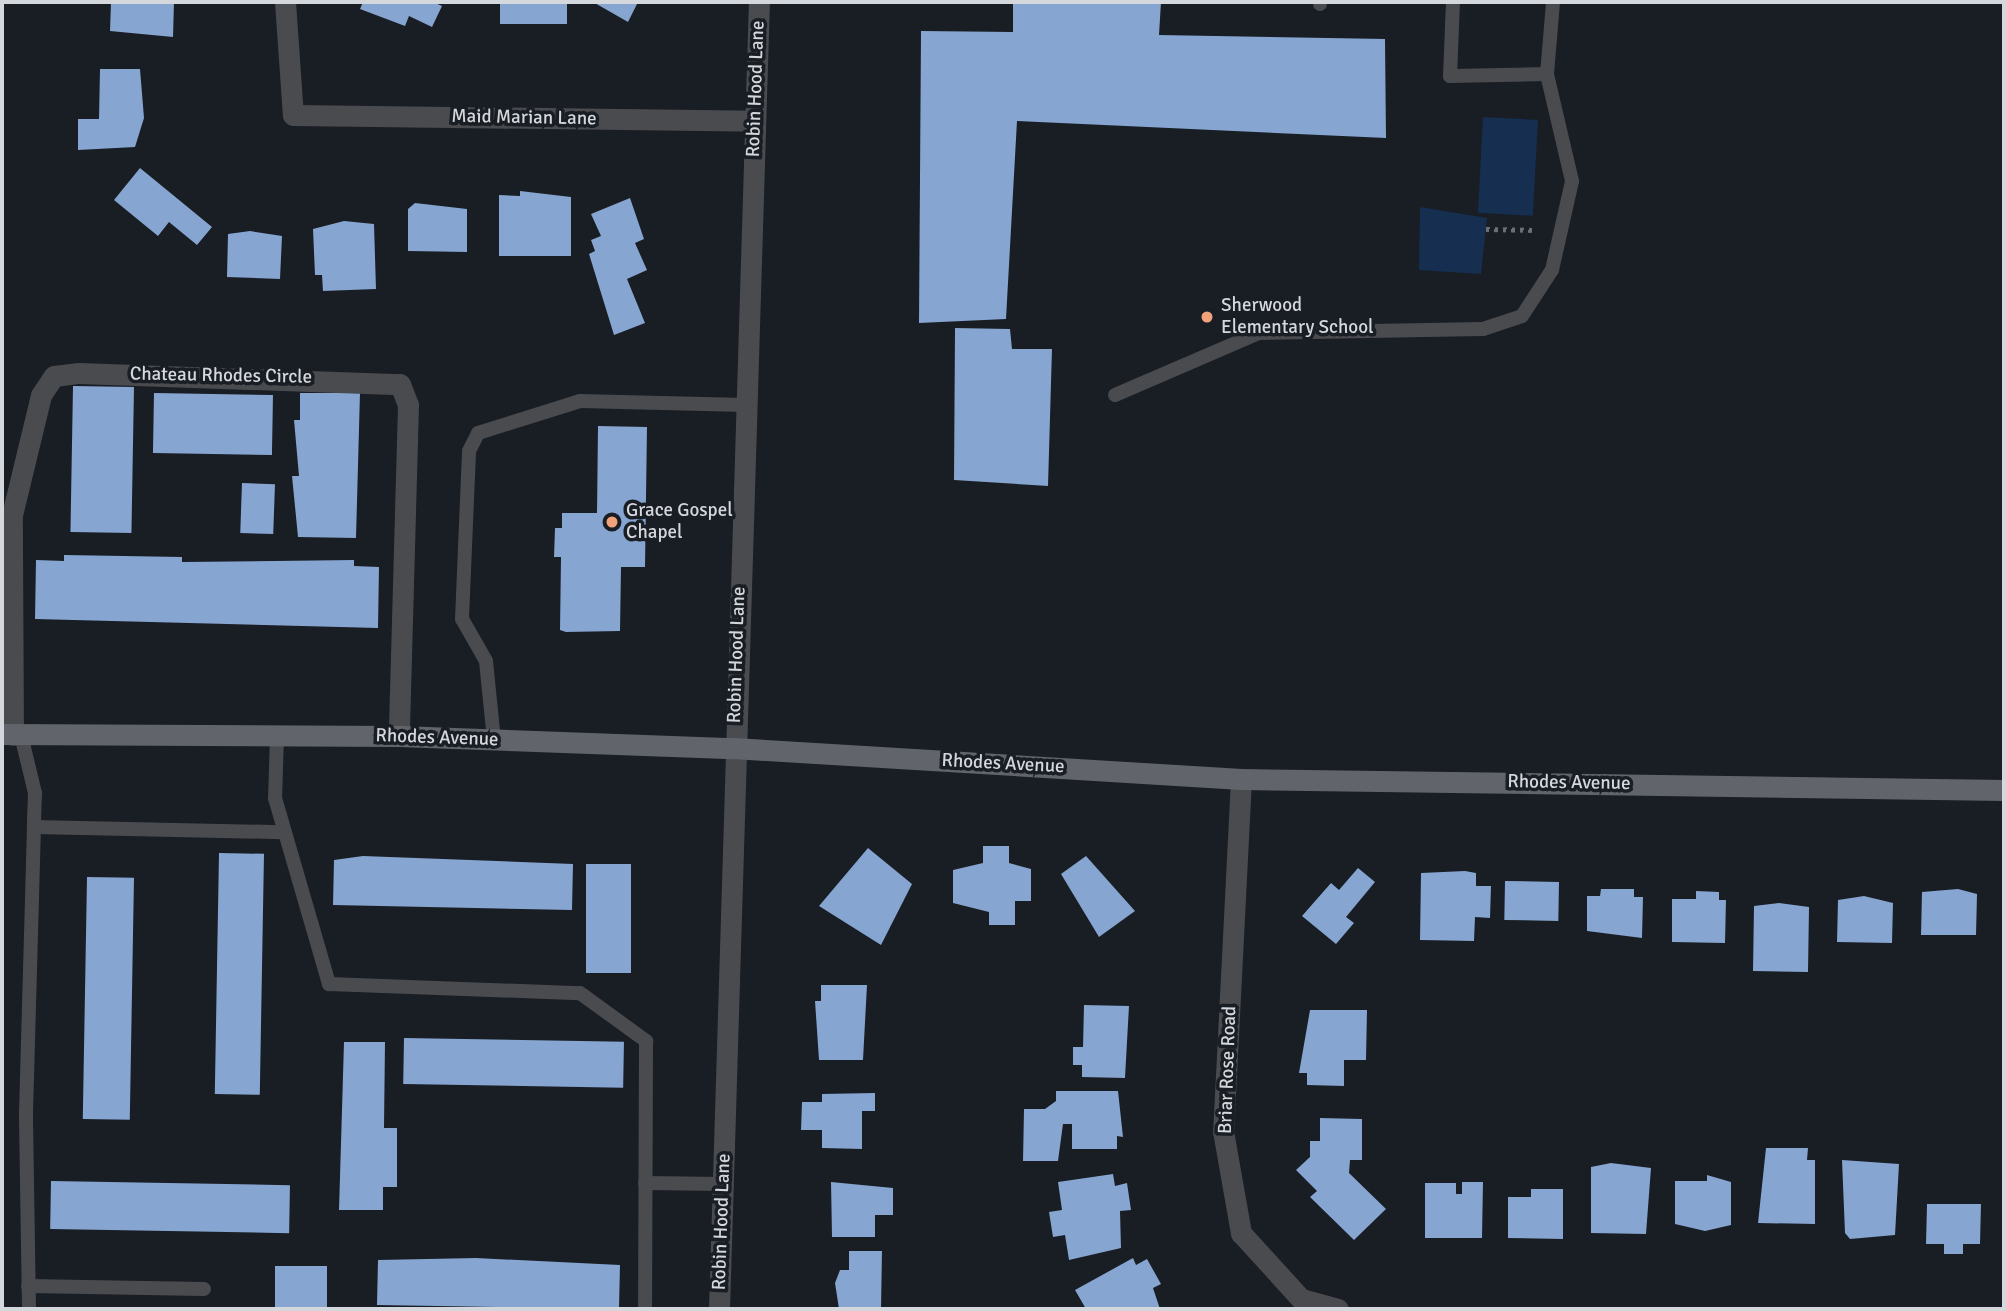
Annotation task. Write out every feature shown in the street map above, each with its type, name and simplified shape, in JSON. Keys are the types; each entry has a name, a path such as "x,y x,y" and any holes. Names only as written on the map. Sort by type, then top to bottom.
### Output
{"main road":[{"name":"Rhodes Avenue","path":"12,735 399,736 733,748 1241,779 2004,790"}],"street":[{"name":"Maid Marian Lane","path":"285,2 293,115 755,121"},
{"name":"Robin Hood Lane","path":"719,1309 733,748 759,2"},
{"name":"Chateau Rhodes Circle","path":"12,735 12,515 41,395 54,376 79,373 400,383 408,405 399,736"},
{"name":"Briar Rose Road","path":"1241,779 1223,1131 1241,1233 1301,1299 1338,1309"}],"lane":[{"path":"1453,2 1450,76 1547,74"},
{"path":"1115,395 1259,333 1483,329 1522,316 1552,270 1572,181 1547,74 1553,2"},
{"path":"494,740 486,661 462,619 468,451 478,433 580,401 745,405"},
{"path":"12,735 34,793 29,1309"},
{"path":"277,736 275,798 329,984 580,993 646,1041 645,1309"},
{"path":"34,827 283,832"},
{"path":"645,1183 723,1184"},
{"path":"29,1286 204,1289"}],"path":[{"path":"1486,229 1561,231"}],"shaded area":[{"path":"1483,117 1538,120 1533,216 1478,213"},
{"path":"1420,207 1487,218 1481,274 1419,270"}],"building":[{"path":"111,2 174,2 173,37 110,31"},
{"path":"363,2 433,2 442,6 432,27 409,16 405,26 360,9"},
{"path":"500,2 567,2 567,24 500,24"},
{"path":"593,2 638,2 628,22"},
{"path":"1013,2 1161,2 1159,35 1385,39 1386,138 1017,121 1006,319 919,323 921,31 1013,32"},
{"path":"100,69 140,69 144,118 135,147 78,150 78,119 99,119"},
{"path":"140,168 212,227 197,245 169,222 158,236 114,200"},
{"path":"520,191 571,197 571,256 499,256 499,195 520,196"},
{"path":"630,198 644,239 635,243 647,270 627,279 645,323 614,335 589,254 595,251 591,240 601,236 591,214"},
{"path":"415,203 467,209 467,252 408,251 408,209"},
{"path":"344,221 374,224 376,289 323,291 322,275 315,275 313,229"},
{"path":"250,231 282,236 280,279 227,277 228,234"},
{"path":"955,328 1010,329 1012,349 1052,349 1048,486 954,480"},
{"path":"73,386 134,387 131,533 70,532"},
{"path":"154,393 273,395 272,455 153,453"},
{"path":"300,393 360,393 356,538 298,537 292,476 299,476 294,420 300,420"},
{"path":"598,426 647,427 645,567 621,567 620,631 566,632 560,630 561,557 554,557 555,528 562,528 562,513 597,513"},
{"path":"242,483 275,484 273,534 240,533"},
{"path":"64,555 182,557 182,562 354,560 354,566 379,567 378,628 35,619 36,560 64,561"},
{"path":"983,846 1009,846 1009,863 1031,869 1031,901 1015,901 1015,925 989,925 989,912 953,903 953,870 983,863"},
{"path":"868,848 912,884 881,945 819,906"},
{"path":"219,853 264,854 260,1095 215,1094"},
{"path":"363,856 573,864 572,910 333,905 334,860"},
{"path":"1086,856 1135,911 1099,937 1061,874"},
{"path":"586,864 631,864 631,973 586,973"},
{"path":"1358,868 1375,882 1346,917 1354,923 1336,944 1302,916 1331,883 1339,890"},
{"path":"1421,873 1476,873 1476,886 1491,886 1490,918 1475,917 1474,941 1420,940"},
{"path":"87,877 134,878 130,1120 83,1119"},
{"path":"1505,881 1559,882 1558,921 1504,920"},
{"path":"1601,889 1634,889 1634,897 1643,897 1642,938 1587,931 1587,896 1600,896"},
{"path":"1958,889 1977,894 1976,935 1921,935 1922,892"},
{"path":"1696,891 1719,892 1719,900 1726,900 1725,943 1672,942 1672,899 1696,899"},
{"path":"1864,896 1893,903 1892,943 1837,942 1838,900"},
{"path":"1779,903 1809,907 1808,972 1753,971 1754,906"},
{"path":"821,985 867,985 863,1060 819,1060 815,1001 821,1001"},
{"path":"1084,1005 1129,1006 1125,1078 1082,1077 1082,1065 1073,1065 1073,1047 1083,1047"},
{"path":"1310,1010 1367,1010 1366,1060 1344,1060 1344,1086 1307,1085 1307,1073 1299,1073"},
{"path":"404,1038 624,1042 623,1088 403,1084"},
{"path":"344,1042 385,1042 384,1128 397,1128 397,1187 383,1187 383,1210 339,1210"},
{"path":"1056,1091 1118,1091 1123,1137 1117,1136 1117,1149 1072,1149 1072,1124 1063,1124 1058,1161 1023,1161 1024,1109 1045,1109 1056,1101"},
{"path":"875,1093 875,1111 862,1111 862,1149 822,1148 822,1130 801,1130 802,1102 822,1102 822,1094"},
{"path":"1320,1118 1362,1119 1362,1160 1350,1160 1349,1173 1386,1209 1354,1240 1310,1197 1317,1191 1296,1170 1310,1157 1310,1141 1320,1141"},
{"path":"1766,1148 1808,1148 1807,1160 1815,1160 1815,1224 1758,1223"},
{"path":"1842,1160 1899,1164 1895,1235 1850,1239 1845,1233"},
{"path":"1611,1163 1651,1168 1646,1234 1591,1233 1591,1167"},
{"path":"1113,1174 1115,1186 1127,1183 1131,1210 1120,1211 1121,1248 1069,1260 1065,1235 1053,1237 1049,1212 1062,1210 1058,1182"},
{"path":"1707,1175 1731,1182 1731,1225 1705,1231 1675,1224 1675,1181 1707,1181"},
{"path":"51,1181 290,1185 289,1233 50,1229"},
{"path":"831,1182 893,1188 893,1215 875,1215 875,1237 832,1237"},
{"path":"1462,1182 1483,1182 1482,1238 1425,1238 1425,1183 1456,1183 1456,1194 1462,1194"},
{"path":"1531,1189 1563,1189 1563,1239 1508,1238 1508,1197 1531,1197"},
{"path":"1927,1204 1981,1204 1980,1244 1963,1244 1963,1254 1944,1254 1944,1244 1926,1244"},
{"path":"849,1251 882,1251 881,1309 839,1309 835,1283 840,1270 849,1270"},
{"path":"476,1258 620,1265 619,1309 377,1305 378,1260"},
{"path":"1133,1258 1136,1265 1147,1259 1161,1284 1153,1288 1160,1309 1086,1309 1075,1290"},
{"path":"275,1266 327,1266 327,1309 275,1309"}],"place":[{"name":"Sherwood Elementary School","path":"1207,317"},
{"name":"Grace Gospel Chapel","path":"612,522"}]}
